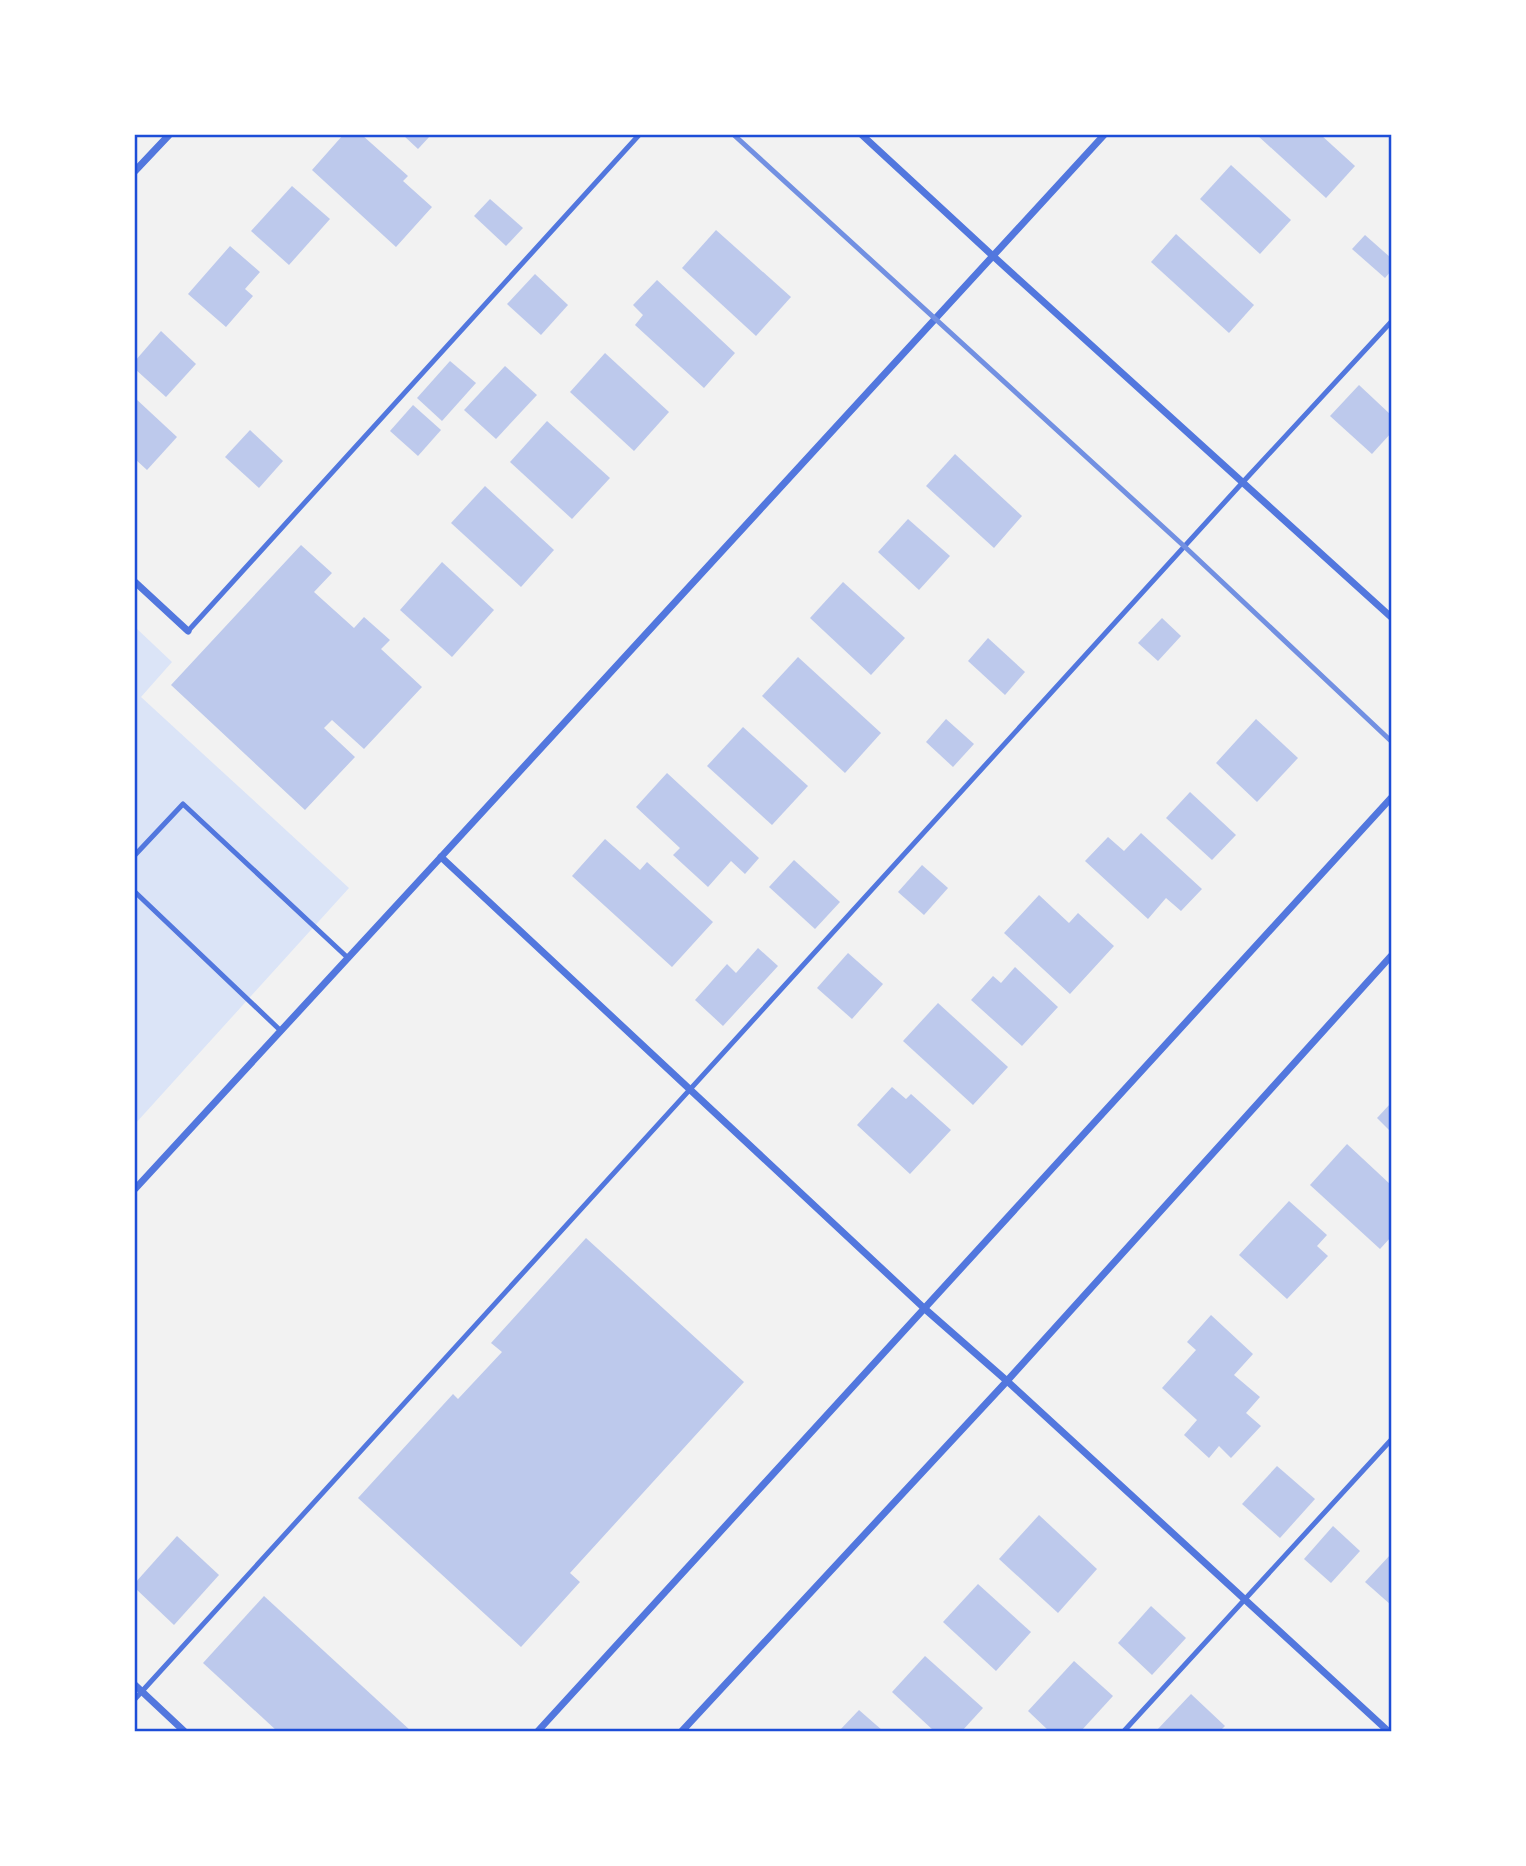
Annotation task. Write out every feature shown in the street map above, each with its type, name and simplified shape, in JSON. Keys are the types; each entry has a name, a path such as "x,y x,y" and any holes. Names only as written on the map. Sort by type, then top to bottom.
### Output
{"street":[{"path":"135,171 169,135"},
{"path":"862,135 1391,617"},
{"path":"135,1189 1104,135"},
{"path":"135,582 188,631"},
{"path":"538,1731 1391,798"},
{"path":"441,857 925,1309 1388,1731"},
{"path":"682,1731 1007,1381 1391,956"},
{"path":"135,1685 184,1731"}],"lane":[{"path":"188,631 639,135"},
{"path":"135,1699 1391,322"},
{"path":"135,855 183,804 348,958"},
{"path":"135,891 281,1031"},
{"path":"1124,1731 1391,1440"}],"shaded area":[{"path":"135,627 172,662 141,697 349,888 135,1124"}],"building":[{"path":"343,135 362,135 408,176 403,181 432,207 396,247 312,170"},
{"path":"403,135 431,135 418,149"},
{"path":"1257,135 1321,135 1355,166 1326,198"},
{"path":"1231,165 1291,220 1260,254 1200,199"},
{"path":"292,186 330,219 289,265 251,231"},
{"path":"490,199 523,228 506,246 474,216"},
{"path":"716,230 791,297 756,336 682,268"},
{"path":"1176,234 1254,305 1229,333 1151,262"},
{"path":"1365,235 1391,258 1391,271 1385,278 1352,249"},
{"path":"230,246 260,272 245,289 253,296 226,327 188,294"},
{"path":"535,274 568,305 541,335 507,304"},
{"path":"657,280 735,353 704,388 635,325 643,315 633,305"},
{"path":"161,331 196,364 166,397 135,369 135,361"},
{"path":"605,353 669,412 634,451 570,392"},
{"path":"450,361 476,383 442,421 417,398"},
{"path":"505,366 537,395 496,439 464,410"},
{"path":"1359,385 1391,415 1391,433 1372,454 1330,416"},
{"path":"135,398 177,437 147,470 135,459"},
{"path":"413,405 441,430 418,456 390,431"},
{"path":"547,421 610,478 572,519 510,462"},
{"path":"250,430 283,461 259,488 225,457"},
{"path":"955,454 1022,516 994,548 926,486"},
{"path":"485,486 554,550 521,587 451,523"},
{"path":"908,519 950,556 919,590 878,552"},
{"path":"301,545 332,573 314,592 354,628 364,617 390,640 381,649 422,687 364,749 332,720 324,728 355,757 305,810 171,685"},
{"path":"442,562 494,610 452,657 400,610"},
{"path":"843,582 905,638 871,675 810,618"},
{"path":"1162,618 1181,636 1158,661 1138,643"},
{"path":"988,638 1025,672 1005,695 968,661"},
{"path":"798,657 881,733 845,773 762,696"},
{"path":"946,719 974,744 953,767 926,742"},
{"path":"1256,719 1298,758 1257,802 1216,763"},
{"path":"743,727 808,786 772,825 707,766"},
{"path":"667,773 759,858 745,874 731,861 708,887 673,855 680,848 636,807"},
{"path":"1190,792 1236,835 1212,860 1166,818"},
{"path":"1141,833 1202,889 1181,911 1166,898 1148,919 1085,861 1108,837 1124,851"},
{"path":"605,839 640,870 647,862 713,922 672,967 572,876"},
{"path":"794,860 840,902 815,929 769,887"},
{"path":"922,865 948,888 924,915 898,892"},
{"path":"1039,895 1069,923 1078,913 1114,946 1070,994 1004,933"},
{"path":"758,948 778,966 723,1026 695,1000 727,964 736,973"},
{"path":"848,953 883,984 852,1019 817,988"},
{"path":"1015,967 1058,1007 1022,1046 971,1000 993,976 1001,983"},
{"path":"938,1003 1008,1067 973,1105 903,1041"},
{"path":"892,1087 906,1099 911,1094 951,1130 910,1174 857,1125"},
{"path":"1391,1103 1391,1132 1377,1118"},
{"path":"1347,1144 1391,1185 1391,1237 1380,1249 1310,1185"},
{"path":"1289,1201 1327,1235 1317,1246 1328,1256 1287,1299 1239,1255"},
{"path":"586,1238 744,1382 570,1573 580,1582 521,1647 358,1498 453,1394 458,1399 502,1352 491,1343"},
{"path":"1211,1315 1253,1354 1234,1375 1260,1397 1246,1413 1261,1426 1231,1458 1219,1446 1209,1458 1184,1435 1197,1420 1162,1388 1196,1350 1187,1342"},
{"path":"1277,1466 1315,1499 1280,1538 1242,1504"},
{"path":"1039,1515 1097,1569 1058,1613 999,1559"},
{"path":"1333,1526 1360,1551 1331,1583 1304,1559"},
{"path":"177,1536 219,1575 174,1625 135,1588 135,1583"},
{"path":"1391,1554 1391,1605 1365,1582"},
{"path":"978,1584 1031,1632 996,1671 943,1622"},
{"path":"264,1596 411,1731 277,1731 203,1663"},
{"path":"1151,1606 1186,1638 1152,1675 1118,1643"},
{"path":"925,1656 983,1708 962,1731 934,1731 892,1692"},
{"path":"1074,1661 1113,1696 1081,1731 1049,1731 1028,1711"},
{"path":"1191,1694 1225,1726 1220,1731 1156,1731"},
{"path":"859,1710 883,1731 839,1731"}],"railway":[{"path":"734,135 1185,547 1391,741"}]}
